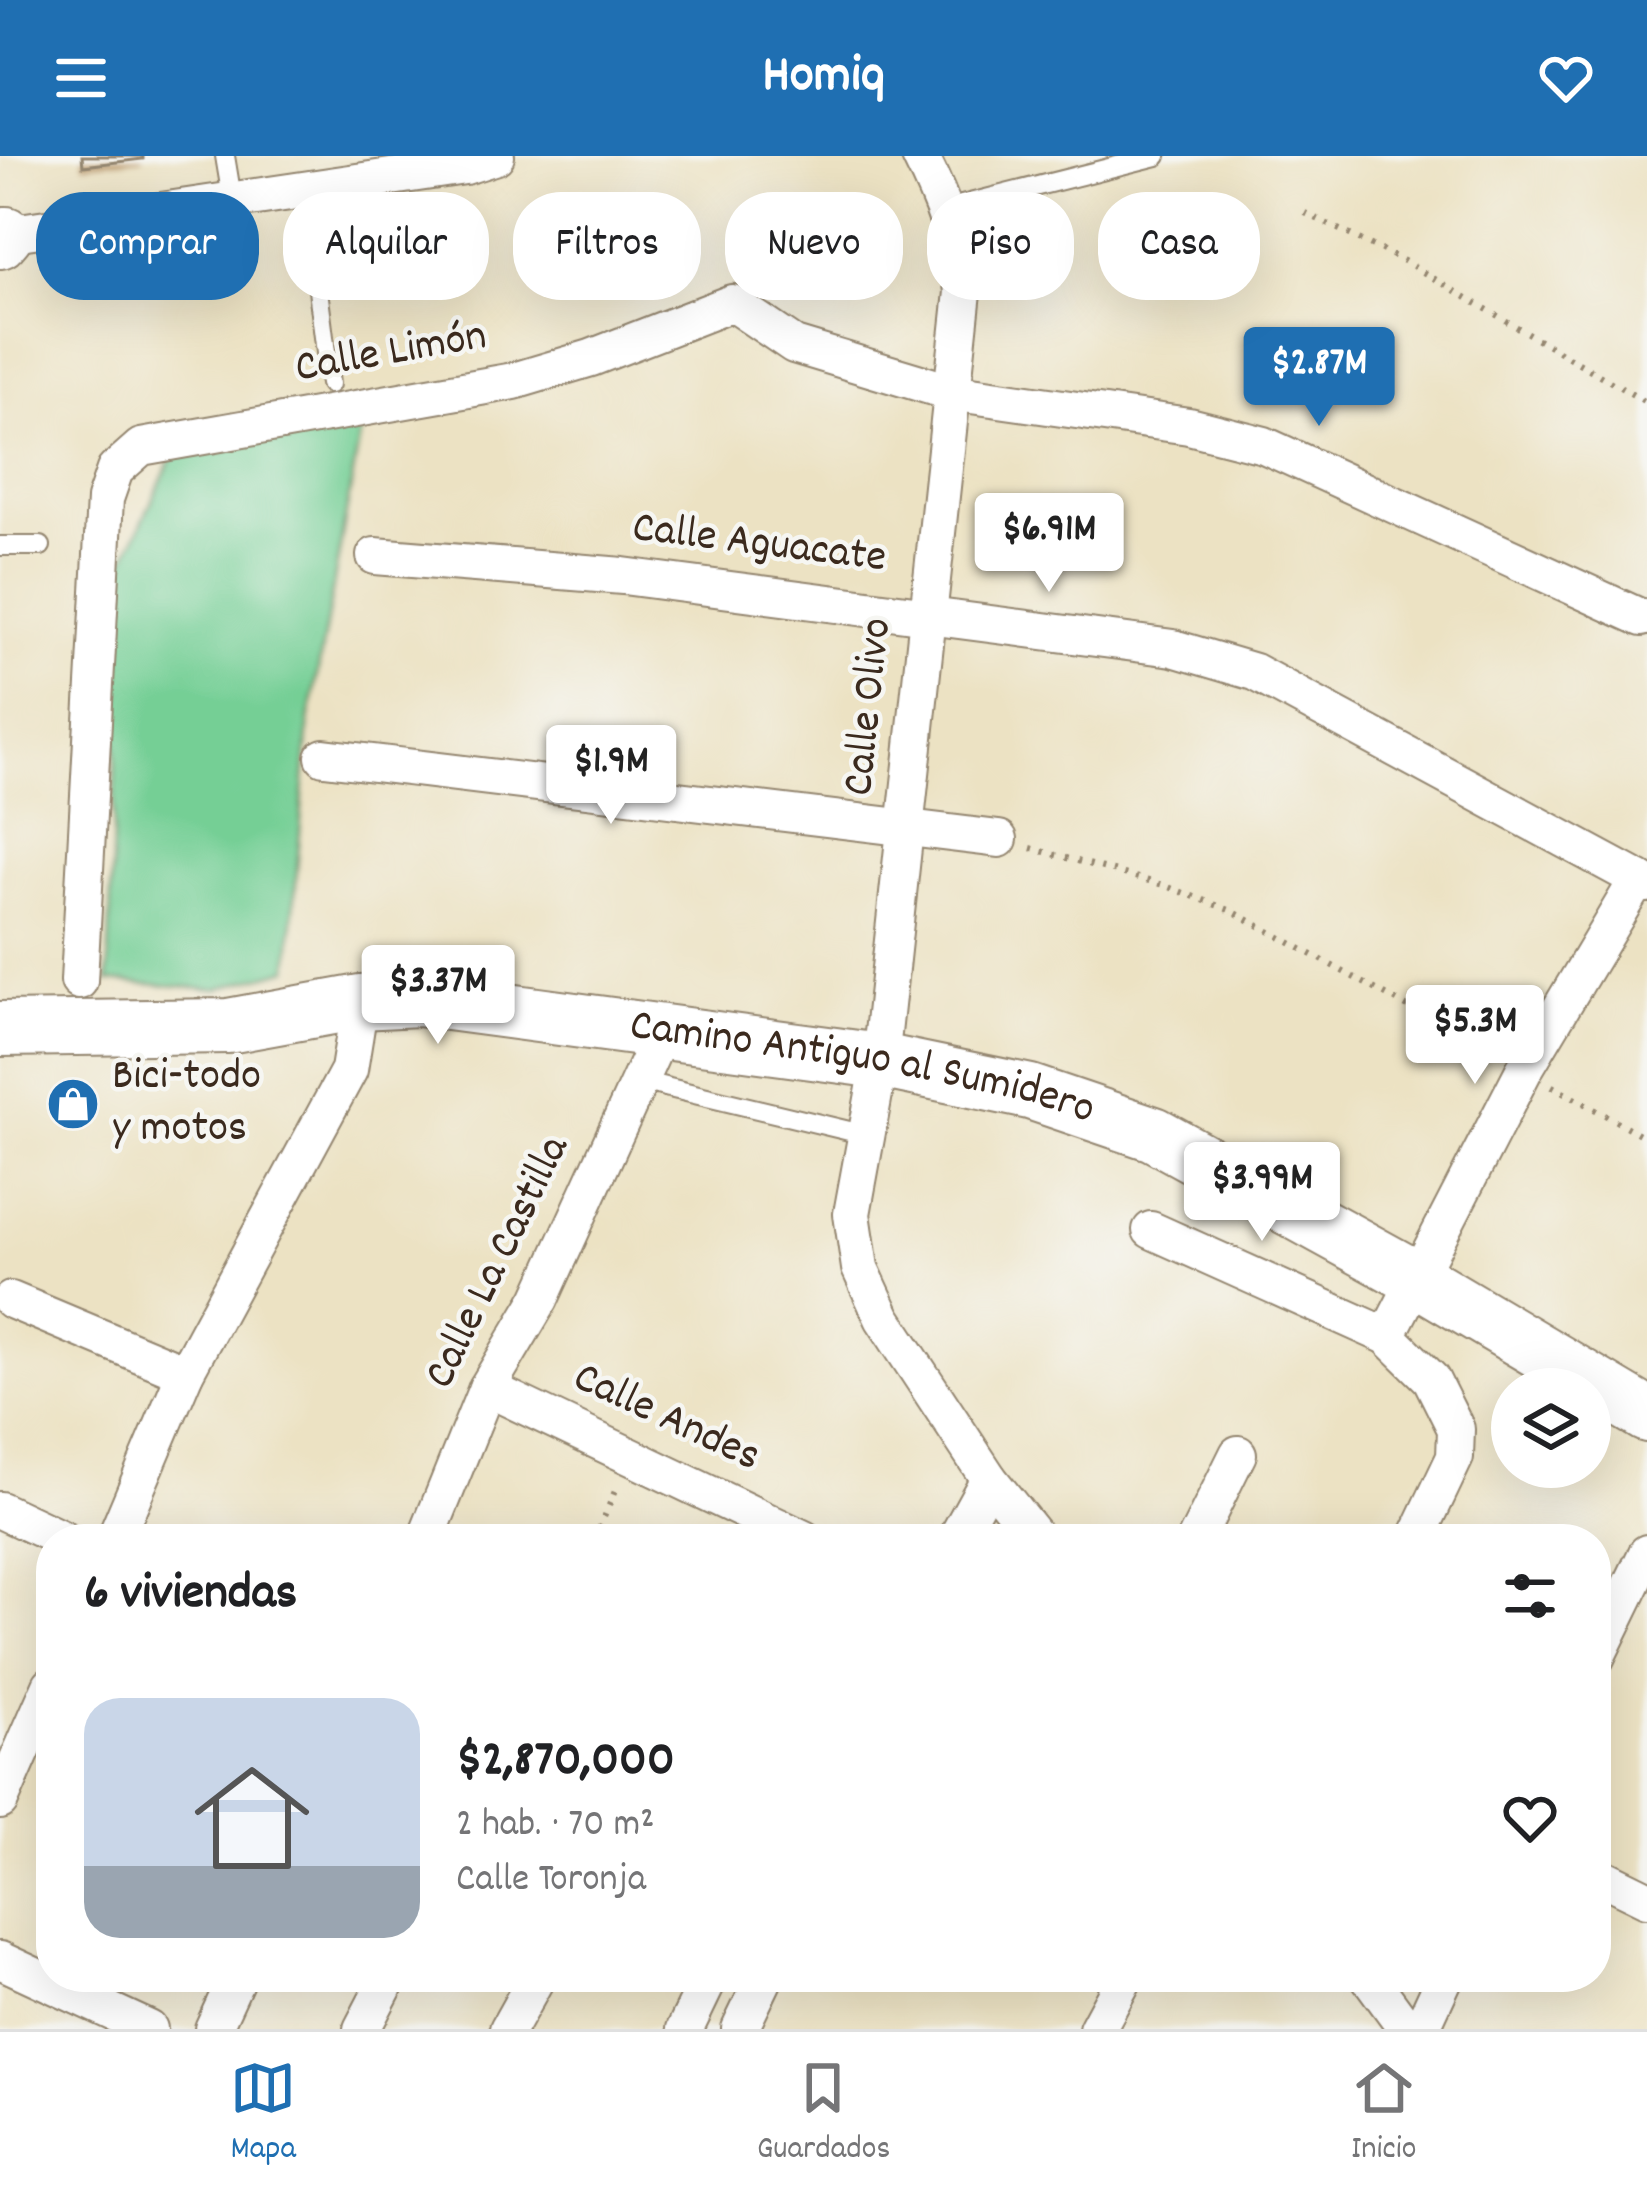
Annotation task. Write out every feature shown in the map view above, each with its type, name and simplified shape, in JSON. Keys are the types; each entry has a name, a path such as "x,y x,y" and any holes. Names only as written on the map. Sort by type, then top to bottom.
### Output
{"main road":[{"name":"Camino Antiguo al Sumidero","path":"0,1028 228,1026 360,1003 418,999 880,1061 1030,1092 1154,1134 1416,1278 1647,1415"}],"street":[{"path":"259,194 465,166 496,156"},
{"name":"Calle Olivo","path":"920,156 938,192"},
{"path":"2,236 36,230"},
{"name":"Calle Olivo","path":"962,300 880,1061 851,1214 860,1268 883,1318 989,1479 1025,1524"},
{"name":"Calle Limón","path":"79,981 105,499 115,470 141,447 514,381 591,358 732,303 794,345 950,392"},
{"path":"950,392 1189,426 1264,445 1642,618"},
{"name":"Calle Aguacate","path":"375,556 623,576 1174,648 1254,672 1644,875"},
{"path":"324,757 998,839"},
{"path":"1387,1336 1524,1070 1644,875"},
{"path":"121,1524 185,1373 349,1070 360,1003"},
{"name":"Calle La Castilla","path":"432,1524 487,1388 540,1299 662,1031"},
{"path":"1150,1230 1387,1336 1431,1378 1456,1430 1455,1457 1423,1524"},
{"path":"11,1300 185,1373"},
{"name":"Calle Andes","path":"487,1388 630,1456 747,1524"},
{"path":"1203,1524 1238,1454"},
{"path":"964,1524 989,1479"},
{"path":"0,1510 36,1527"},
{"path":"1611,1627 1647,1552"},
{"path":"0,1801 36,1719"},
{"path":"1611,1881 1647,1899"},
{"path":"0,1960 36,1977"},
{"path":"69,1992 149,2029"},
{"path":"213,2029 229,1992"},
{"path":"362,2029 381,1992"},
{"path":"508,2029 529,1992"},
{"path":"685,2029 703,1992"},
{"path":"740,2029 758,1992"},
{"path":"1097,2029 1117,1992"},
{"path":"1380,1992 1407,2029"},
{"path":"1421,2029 1438,1992"}],"lane":[{"path":"225,156 231,192"},
{"path":"1014,192 1157,156"},
{"path":"305,188 330,384"},
{"path":"0,547 41,546"},
{"path":"640,1081 866,1135"}],"path":[{"path":"1306,213 1404,261 1647,403"},
{"path":"998,839 1163,885 1232,911 1647,1138"},
{"path":"601,1524 630,1456"}],"green space":[{"path":"364,413 309,721 289,969 216,989 108,981 122,566 178,444"}],"building":[{"path":"82,156 143,156 143,159 83,166"}],"place":[{"name":"Bici-todo y motos","path":"73,1104"}]}
